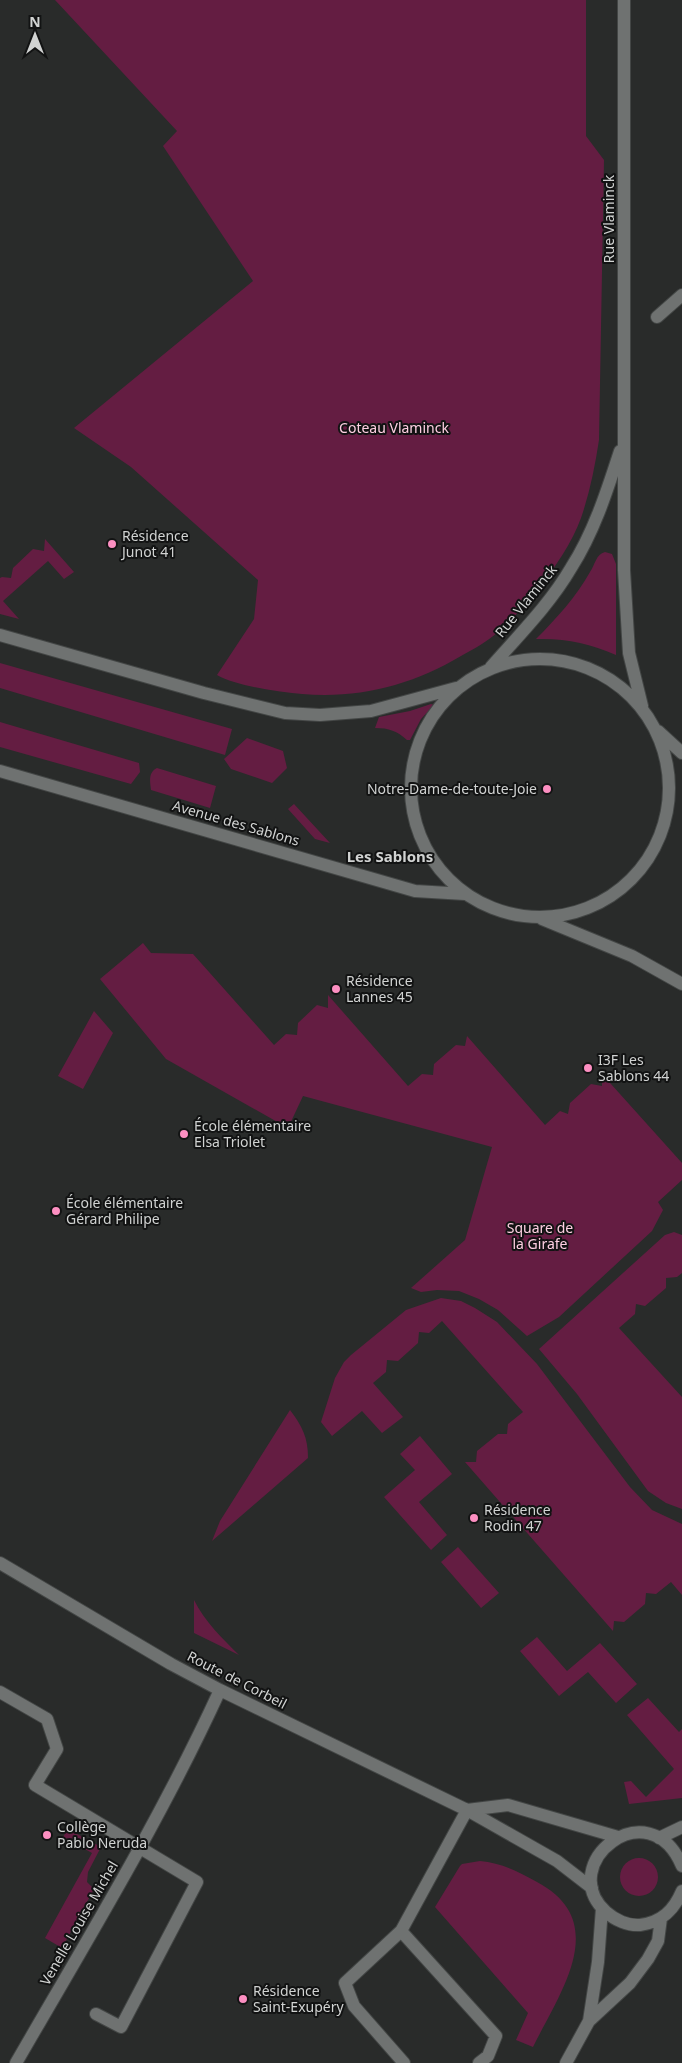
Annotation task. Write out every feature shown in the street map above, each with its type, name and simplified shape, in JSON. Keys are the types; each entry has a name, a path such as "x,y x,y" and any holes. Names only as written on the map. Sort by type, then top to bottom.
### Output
{"street":[{"name":"Rue Vlaminck","path":"624,0 624,570 629,653 642,706"},
{"path":"657,317 682,295"},
{"name":"Rue Vlaminck","path":"491,667 539,611 571,568 601,509 624,439"},
{"name":"Avenue des Sablons","path":"0,635 285,714 320,715 371,711 456,688 491,667 536,658 589,667 623,687 642,706 657,730 668,762 670,803 659,842 636,876 606,900 572,914 539,918"},
{"name":"Avenue des Sablons","path":"456,688 431,716 414,755 410,800 423,846 442,874 465,894 499,911 539,918 632,956 682,984"},
{"name":"Avenue des Sablons","path":"657,730 682,753"},
{"name":"Avenue des Sablons","path":"0,771 415,891 465,894"},
{"name":"Route de Corbeil","path":"0,1563 171,1664 220,1690 467,1810 557,1861 592,1888 602,1908 612,1917 624,1923 636,1925 649,1923 661,1918"},
{"name":"Venelle Louise Michel","path":"16,2063 140,1848 192,1750 220,1690"},
{"path":"0,1692 47,1719 56,1750 35,1785 197,1882 121,2027 96,2014"},
{"path":"404,2063 354,2006 345,1983 401,1931 467,1810 508,1805 618,1837"},
{"path":"659,1838 682,1827"},
{"path":"592,1888 592,1873 596,1858 605,1845 618,1837 633,1833 647,1834 659,1838 670,1845 682,1866"},
{"path":"566,2063 589,2021 630,1983 648,1959 658,1941 661,1918 671,1911 682,1890"},
{"path":"589,2021 598,1962 602,1908"},
{"path":"401,1931 496,2036 488,2056 479,2063"}],"green space":[{"name":"Coteau Vlaminck","path":"55,0 586,0 586,136 604,160 599,440 592,479 584,508 568,546 551,572 524,605 495,635 471,651 424,675 404,682 364,692 344,694 323,695 270,690 235,682 217,675 254,619 258,580 131,467 74,428 253,281 163,146 177,131"},
{"path":"45,539 74,572 64,579 48,561 3,601 19,619 0,614 0,578 11,578 13,568 33,549 44,551"},
{"path":"605,552 612,554 616,564 616,655 577,642 557,639 536,639 572,599 598,557"},
{"path":"0,663 232,729 225,755 0,688"},
{"path":"431,704 434,705 421,719 410,740 392,731 375,728 379,717 410,711"},
{"path":"0,722 139,763 140,772 131,784 0,747"},
{"path":"247,738 283,751 287,768 272,783 231,769 224,759"},
{"path":"157,768 216,786 210,808 151,790 151,775"},
{"path":"294,804 330,843 315,839 288,809"},
{"name":"Square de la Girafe","path":"143,943 151,953 193,954 274,1045 286,1034 297,1035 298,1023 317,1005 328,1008 328,995 408,1086 422,1074 433,1075 434,1064 456,1045 465,1046 467,1036 545,1125 560,1111 568,1114 570,1103 591,1084 602,1086 602,1074 682,1163 682,1180 658,1202 663,1210 652,1231 559,1317 527,1336 498,1310 479,1299 459,1291 437,1290 421,1292 411,1288 465,1240 492,1147 303,1096 288,1128 166,1059 100,979"},
{"path":"94,1011 113,1033 83,1089 58,1076"},
{"path":"674,1232 682,1235 682,1273 677,1277 666,1278 666,1288 645,1306 636,1304 635,1314 619,1328 682,1397 682,1509 666,1503 648,1491 577,1394 539,1349 665,1235"},
{"path":"441,1298 461,1301 497,1322 537,1364 630,1487 652,1510 682,1524 682,1595 671,1582 656,1594 646,1593 645,1604 624,1622 614,1621 613,1631 465,1462 476,1462 477,1451 498,1434 507,1434 508,1424 523,1412 442,1321 429,1333 419,1332 418,1343 398,1361 387,1360 386,1372 373,1383 403,1417 382,1433 362,1411 332,1436 321,1422 335,1378 344,1362 406,1310"},
{"path":"290,1410 304,1432 308,1458 212,1541 220,1521"},
{"path":"420,1436 452,1474 419,1502 447,1535 431,1550 384,1497 415,1470 400,1454"},
{"path":"458,1547 499,1593 481,1608 441,1562"},
{"path":"194,1600 209,1623 239,1655 194,1633"},
{"path":"537,1637 567,1671 600,1643 637,1684 616,1703 588,1672 559,1696 520,1651"},
{"path":"648,1698 679,1732 682,1729 682,1798 629,1804 624,1782 631,1781 646,1797 674,1769 627,1715"},
{"path":"68,1829 101,1847 88,1872 87,1882 94,1889 62,1948 45,1938 92,1853 63,1837"},
{"path":"639,1858 646,1859 652,1864 657,1870 657,1884 652,1890 646,1895 639,1896 632,1895 626,1890 621,1884 620,1877 621,1870 626,1864 632,1859"},
{"path":"480,1861 509,1868 537,1882 559,1898 572,1917 576,1937 573,1959 556,2004 533,2047 516,2040 528,2013 435,1907 460,1866"}],"place":[{"name":"Résidence Junot 41","path":"112,544"},
{"name":"Notre-Dame-de-toute-Joie","path":"547,789"},
{"name":"Résidence Lannes 45","path":"336,989"},
{"name":"I3F Les Sablons 44","path":"588,1068"},
{"name":"École élémentaire Elsa Triolet","path":"184,1134"},
{"name":"École élémentaire Gérard Philipe","path":"56,1211"},
{"name":"Résidence Rodin 47","path":"474,1518"},
{"name":"Collège Pablo Neruda","path":"47,1835"},
{"name":"Résidence Saint-Exupéry","path":"243,1999"}],"district":[{"name":"Les Sablons","path":"390,857"}]}
